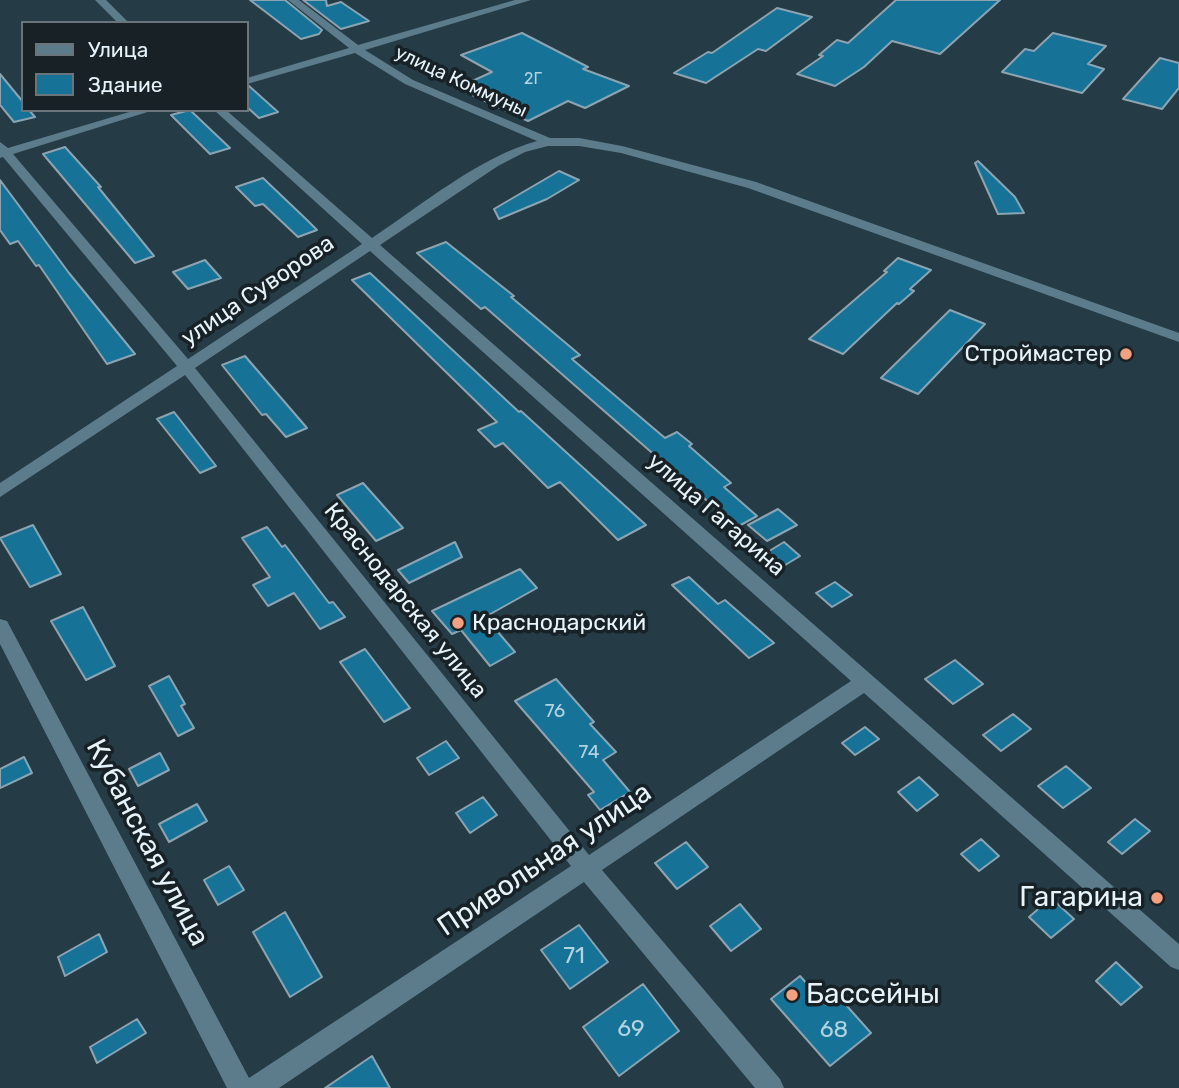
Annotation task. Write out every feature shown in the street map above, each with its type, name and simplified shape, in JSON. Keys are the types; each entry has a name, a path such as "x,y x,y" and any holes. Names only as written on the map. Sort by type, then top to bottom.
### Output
{"street":[{"path":"100,0 122,21"},
{"name":"улица Коммуны","path":"293,0 355,48 409,82 548,142"},
{"path":"487,0 498,8"},
{"path":"248,81 526,0"},
{"path":"2,151 142,112"},
{"name":"улица Гагарина","path":"221,112 1179,959"},
{"path":"548,142 579,142 622,150 752,185 1179,338"},
{"name":"улица Суворова","path":"0,491 494,163 521,149 548,142"},
{"name":"Краснодарская улица","path":"2,151 186,367 586,868 771,1088"},
{"name":"Кубанская улица","path":"0,626 241,1088"},
{"name":"Привольная улица","path":"257,1088 867,681"}],"building":[{"path":"250,0 285,0 322,30 319,34 301,39"},
{"path":"303,0 326,0 327,6 341,2 369,21 341,29"},
{"path":"896,0 1000,0 940,54 892,41 864,67 835,86 797,74 823,56 819,55 837,40 848,43"},
{"path":"777,8 812,17 766,51 758,49 706,83 674,73 708,52 712,53"},
{"path":"522,33 588,67 583,69 629,86 585,108 568,101 528,121 457,88 492,72 461,55"},
{"path":"1053,33 1106,46 1088,64 1104,69 1082,93 1002,72 1025,49 1034,51"},
{"path":"1160,58 1179,63 1179,88 1162,109 1123,99"},
{"path":"0,74 21,100 21,112 31,112 35,117 14,122 0,105"},
{"path":"248,86 278,112 259,118 248,108"},
{"path":"192,112 230,148 210,154 171,115"},
{"path":"65,147 101,187 98,187 154,256 135,263 43,154"},
{"path":"978,161 1015,197 1024,213 998,214 975,163"},
{"path":"559,171 579,180 547,199 499,219 494,209"},
{"path":"263,178 317,230 298,237 263,204 255,206 236,187"},
{"path":"0,180 69,273 135,354 107,364 39,265 36,266 18,241 10,244 0,230"},
{"path":"446,242 514,296 511,297 580,355 572,359 665,438 677,432 692,444 689,446 731,483 724,487 757,516 737,527 485,307 481,309 417,253"},
{"path":"898,258 931,270 910,289 914,291 897,303 843,354 809,339 887,272 884,271"},
{"path":"205,260 221,278 188,289 173,272"},
{"path":"370,273 519,412 646,525 618,540 560,482 548,488 503,443 495,447 478,430 497,422 352,280"},
{"path":"950,310 985,324 918,394 881,378"},
{"path":"245,356 307,428 286,437 266,414 262,415 222,365"},
{"path":"174,412 216,466 200,473 157,419"},
{"path":"363,483 403,528 376,541 337,495"},
{"path":"778,509 797,525 767,541 748,525"},
{"path":"33,525 61,574 30,587 0,538"},
{"path":"267,527 282,547 285,545 329,603 333,602 345,617 320,629 294,593 268,606 253,585 270,577 242,538"},
{"path":"455,542 462,557 409,583 398,570"},
{"path":"784,542 800,556 782,567 766,553"},
{"path":"520,569 537,588 485,617 515,652 490,666 461,630 452,634 432,611"},
{"path":"689,577 718,604 725,600 774,643 749,658 672,585"},
{"path":"835,582 852,595 832,607 816,593"},
{"path":"83,607 115,666 86,680 51,621"},
{"path":"365,649 410,708 384,722 340,662"},
{"path":"955,660 983,684 953,704 925,679"},
{"path":"169,676 185,704 181,706 194,728 178,736 149,686"},
{"path":"556,679 594,722 590,724 616,752 603,760 630,792 600,810 588,795 594,792 515,701"},
{"path":"1013,714 1031,729 1001,751 983,735"},
{"path":"865,727 879,739 855,755 842,743"},
{"path":"446,741 459,758 429,775 417,758"},
{"path":"160,753 169,770 138,786 129,769"},
{"path":"24,757 32,773 0,788 0,769"},
{"path":"1066,766 1091,788 1063,808 1038,786"},
{"path":"919,777 938,795 917,811 898,792"},
{"path":"483,797 497,815 470,833 456,813"},
{"path":"197,804 207,821 169,842 159,824"},
{"path":"1135,819 1150,831 1122,854 1108,842"},
{"path":"981,839 999,856 979,871 961,854"},
{"path":"686,842 708,867 677,889 655,863"},
{"path":"229,866 244,890 218,905 204,880"},
{"path":"1051,898 1074,919 1051,938 1029,917"},
{"path":"740,904 761,929 731,951 710,926"},
{"path":"285,912 322,977 290,997 253,932"},
{"path":"579,925 608,962 570,989 541,950"},
{"path":"99,934 107,952 65,976 58,957"},
{"path":"1116,962 1142,987 1121,1005 1096,981"},
{"path":"800,976 826,1005 838,996 871,1033 830,1066 771,999"},
{"path":"643,984 679,1031 619,1076 583,1027"},
{"path":"137,1019 146,1033 97,1063 90,1047"},
{"path":"372,1056 390,1088 325,1088"}],"place":[{"name":"Строймастер","path":"1126,354"},
{"name":"Краснодарский","path":"458,623"},
{"name":"Гагарина","path":"1157,898"},
{"name":"Бассейны","path":"792,995"}]}
